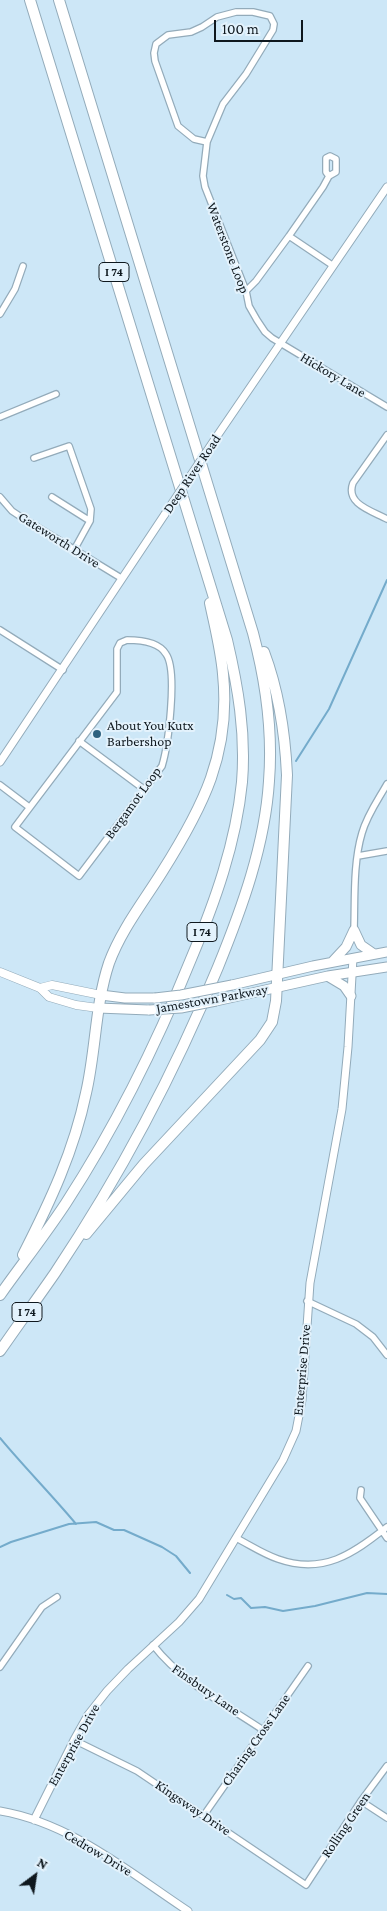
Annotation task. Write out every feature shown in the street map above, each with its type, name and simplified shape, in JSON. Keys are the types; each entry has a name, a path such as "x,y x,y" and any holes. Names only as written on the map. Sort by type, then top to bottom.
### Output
{"highway":[{"name":"I 74","path":"0,1295 48,1230 83,1176 144,1065 195,949 217,890 232,841 242,780 243,740 240,700 226,640 30,0"},
{"name":"I 74","path":"0,1351 55,1273 115,1177 169,1077 221,959 253,868 267,804 271,740 263,675 247,612 59,0"},
{"path":"10,1281 50,1202 73,1142 89,1079 98,1008 109,964 118,944 196,816 209,786 218,754 224,714 223,673 197,544"},
{"path":"55,1273 130,1180 266,1033 274,1015 278,974 286,803 286,748 274,680 247,612"}],"main road":[{"path":"354,930 361,945 374,954"},
{"path":"332,962 346,947 354,930"},
{"name":"Jamestown Parkway","path":"40,988 52,985 101,995 125,998 154,998 232,985 332,962 387,952"},
{"name":"Jamestown Parkway","path":"0,972 40,988 49,997 76,1004 98,1008 149,1010 181,1008 328,976 387,967"},
{"path":"328,976 344,986 351,996"}],"street":[{"name":"Waterstone Loop","path":"207,142 194,139 178,126 154,61 156,44 160,39 168,35 191,32 217,17 236,12 253,12 270,16 274,24 272,30 246,74 223,104 207,142 203,176 205,187 246,291 249,306 260,326 279,343"},
{"path":"246,291 256,281 289,236 323,188 329,176"},
{"name":"Deep River Road","path":"0,762 279,343 387,187"},
{"path":"289,236 332,265"},
{"path":"0,314 15,289 23,266"},
{"name":"Hickory Lane","path":"279,343 387,407"},
{"path":"0,416 56,394"},
{"path":"387,435 350,490 351,496 356,502 387,520"},
{"path":"34,458 69,446 91,509 90,520 74,550"},
{"name":"Gateworth Drive","path":"0,497 12,511 121,578"},
{"path":"52,497 90,520"},
{"path":"0,630 63,670"},
{"name":"Bergamot Loop","path":"127,640 151,643 166,653 171,664 169,724 162,766 78,876 15,827 79,741 117,692 116,656 120,643 127,640"},
{"path":"79,741 145,790"},
{"path":"354,930 358,856 364,826 387,784"},
{"path":"0,785 29,807"},
{"path":"358,856 387,851"},
{"name":"Enterprise Drive","path":"34,1820 88,1715 106,1691 179,1622 199,1599 283,1460 296,1431 302,1400 307,1301 342,1108 354,958"},
{"path":"307,1301 356,1324 373,1337 387,1355"},
{"path":"362,1490 360,1498 384,1529 387,1538"},
{"path":"236,1538 278,1560 295,1564 313,1564 330,1562 348,1555 362,1547 384,1529"},
{"path":"0,1667 42,1607 57,1597"},
{"name":"Finsbury Lane","path":"153,1646 167,1663 184,1678 263,1730"},
{"name":"Charing Cross Lane","path":"204,1815 308,1666"},
{"name":"Kingsway Drive","path":"74,1740 138,1770 306,1885"},
{"name":"Rolling Green","path":"306,1885 361,1801 387,1766"},
{"path":"361,1801 387,1818"},
{"name":"Cedrow Drive","path":"0,1811 34,1820 78,1839 122,1866 188,1911"}],"waterway":[{"path":"296,761 329,709 387,580"},
{"path":"0,1438 76,1524"},
{"path":"0,1547 69,1524 96,1522 114,1530 124,1530 162,1547 176,1556 190,1573"},
{"path":"227,1595 234,1599 241,1598 251,1608 265,1607 283,1611 315,1606 367,1593 387,1594"}],"place":[{"name":"About You Kutx Barbershop","path":"97,734"}]}
